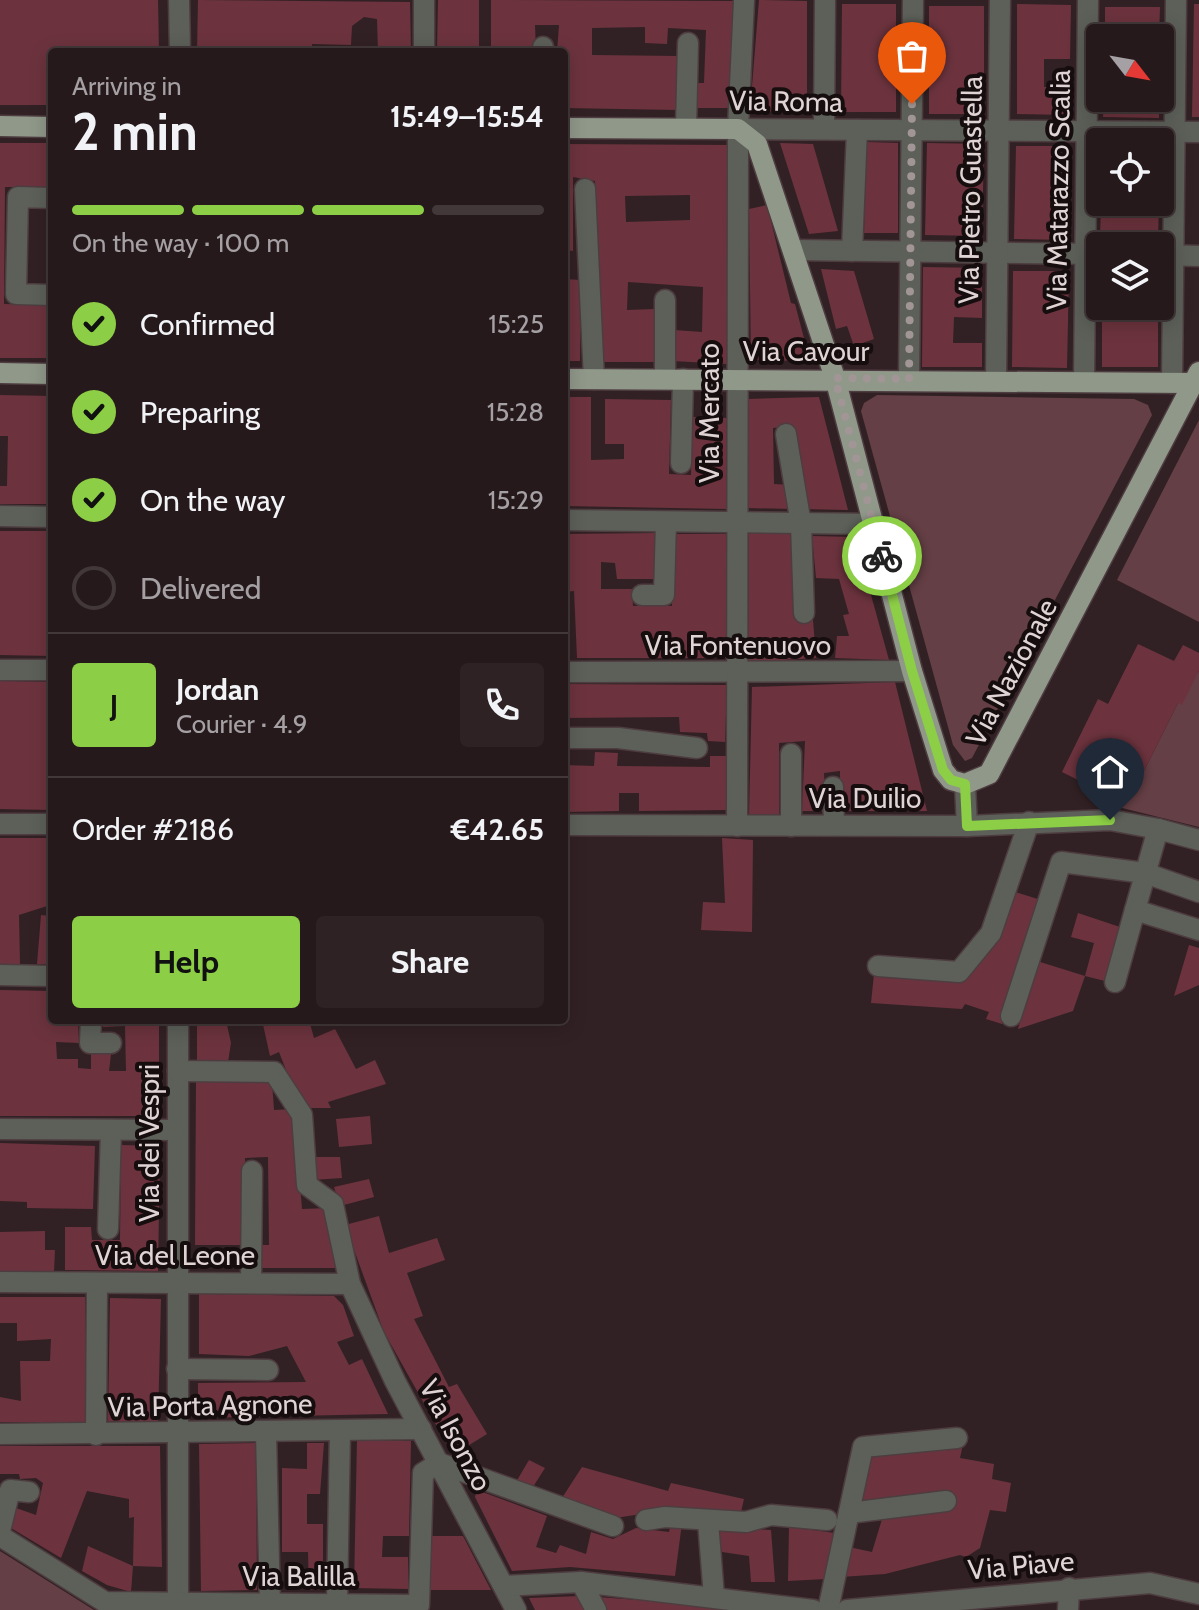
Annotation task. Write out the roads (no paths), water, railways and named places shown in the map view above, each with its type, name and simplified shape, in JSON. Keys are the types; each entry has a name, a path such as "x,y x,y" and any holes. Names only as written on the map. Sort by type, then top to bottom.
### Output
{"main road":[{"path":"0,126 48,127"},
{"name":"Via Roma","path":"568,128 738,129"},
{"name":"Via Nazionale","path":"738,129 757,144 794,250 835,378 912,671 943,770 951,780 965,784 989,774 999,758 1188,379"},
{"path":"0,373 48,374"},
{"name":"Via Cavour","path":"568,379 1188,379"}],"street":[{"path":"179,0 180,48"},
{"path":"424,0 424,48"},
{"name":"Via Mercato","path":"737,826 738,129 744,0"},
{"path":"824,129 825,0"},
{"path":"909,379 913,0"},
{"name":"Via Pietro Guastella","path":"996,380 1000,0"},
{"name":"Via Matarazzo Scalia","path":"1086,128 1088,0"},
{"path":"1168,232 1175,132 1176,0"},
{"path":"686,127 688,43"},
{"name":"Via Roma","path":"738,129 1086,132"},
{"path":"852,251 857,130"},
{"name":"Via Roma","path":"1175,132 1199,132"},
{"path":"585,189 594,379"},
{"path":"48,198 18,197 16,294 48,295"},
{"path":"794,250 1086,254"},
{"path":"1174,255 1199,256"},
{"path":"1174,296 1188,379"},
{"path":"665,300 681,463"},
{"name":"Via Matarazzo Scalia","path":"1084,381 1088,320"},
{"path":"786,434 801,524 804,613"},
{"path":"0,516 48,517"},
{"path":"568,520 874,524"},
{"path":"642,595 664,595 666,522"},
{"path":"0,670 48,670"},
{"name":"Via Fontenuovo","path":"568,672 738,674 912,671"},
{"path":"568,738 618,738 697,748"},
{"path":"791,754 791,826"},
{"path":"965,784 967,826"},
{"path":"833,787 834,825"},
{"name":"Via Duilio","path":"568,825 967,826 1110,820 1199,840"},
{"path":"878,966 959,972 991,933 1029,822"},
{"path":"0,824 48,824"},
{"path":"1115,982 1158,829"},
{"path":"1011,1016 1061,862 1145,873 1199,892"},
{"path":"1135,910 1199,930"},
{"path":"0,975 48,976"},
{"path":"91,1024 90,1043 111,1043"},
{"name":"Via dei Vespri","path":"178,1024 176,1434 179,1606"},
{"name":"Via Isonzo","path":"178,1071 274,1072 296,1106 307,1185 333,1204 350,1284 421,1429 516,1610"},
{"path":"0,1129 177,1130"},
{"path":"108,1229 111,1130"},
{"path":"251,1283 252,1171"},
{"name":"Via del Leone","path":"0,1282 350,1284"},
{"path":"96,1435 97,1283"},
{"path":"177,1369 268,1370"},
{"name":"Via Porta Agnone","path":"0,1434 421,1429"},
{"path":"337,1604 340,1431"},
{"path":"266,1433 270,1604"},
{"path":"828,1610 863,1447 957,1438"},
{"path":"439,1463 613,1526"},
{"name":"Via Balilla","path":"0,1534 105,1602 179,1606 419,1605 423,1473 439,1463"},
{"path":"0,1534 10,1490 29,1492"},
{"path":"849,1513 946,1501"},
{"path":"646,1520 665,1517 746,1522 771,1515 827,1520"},
{"path":"708,1521 714,1597"},
{"path":"505,1586 581,1582 813,1610"},
{"path":"581,1582 596,1610"},
{"name":"Via Piave","path":"847,1610 1150,1583 1199,1594"},
{"path":"1068,1610 1069,1588"}]}
